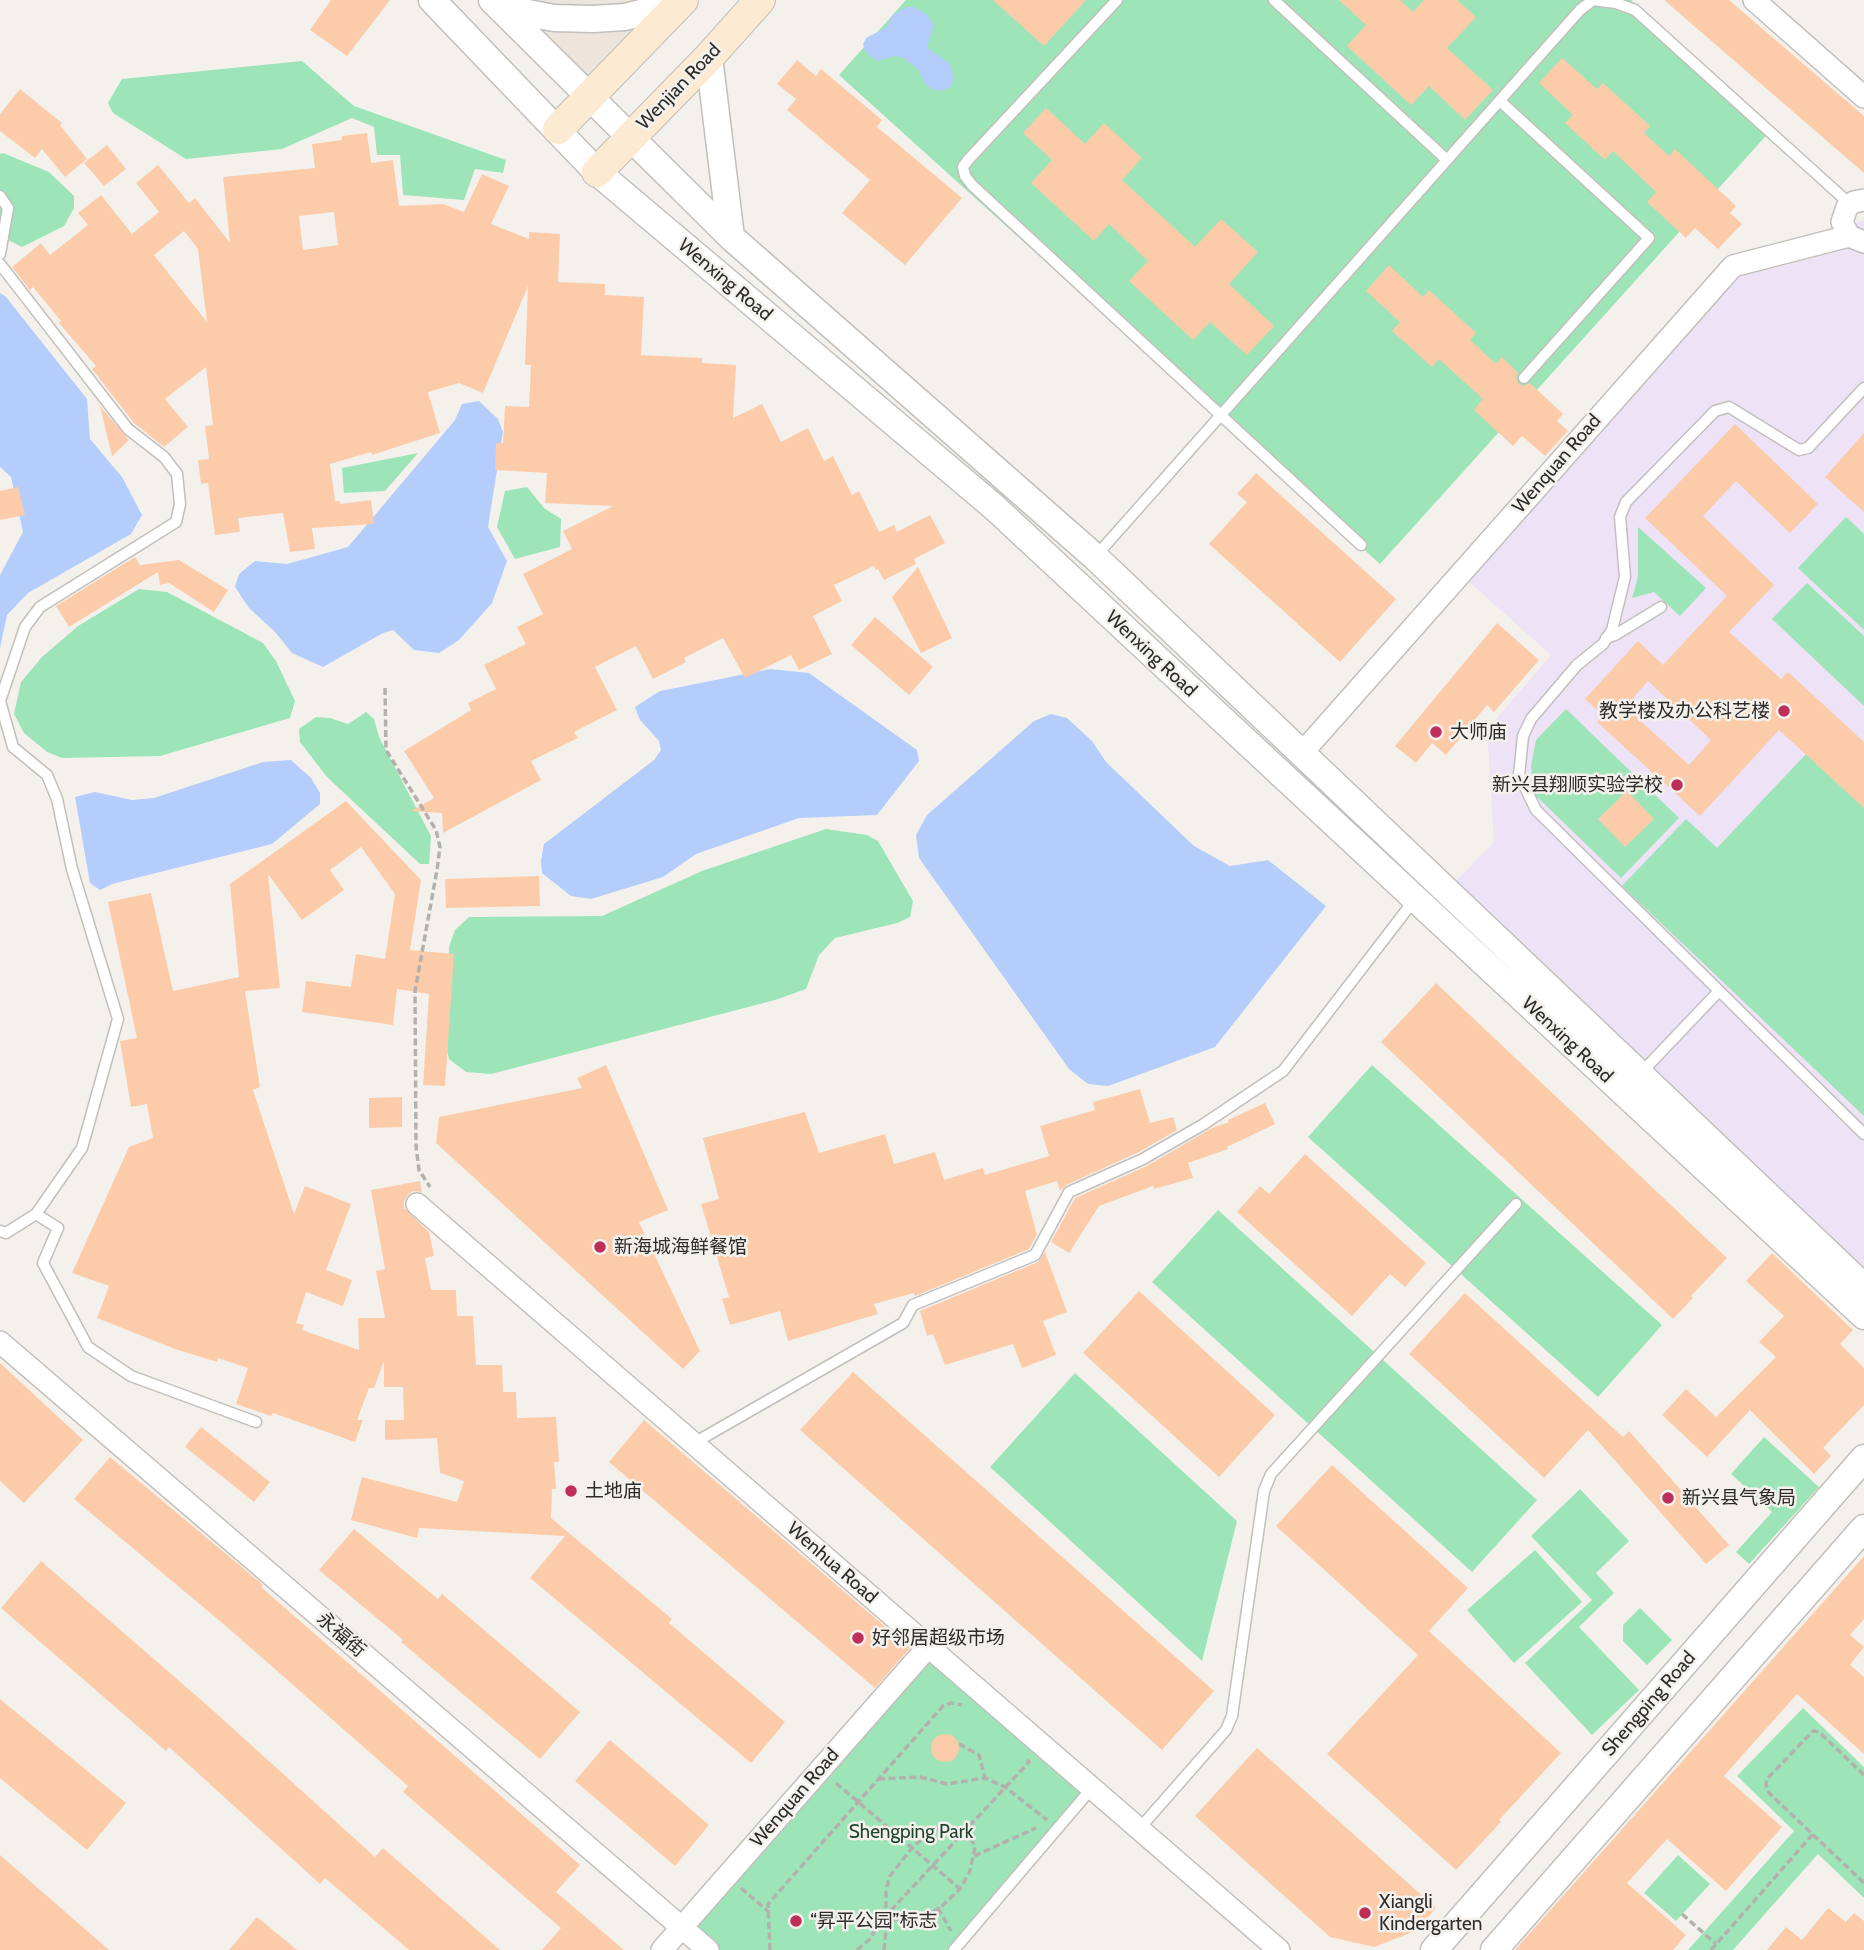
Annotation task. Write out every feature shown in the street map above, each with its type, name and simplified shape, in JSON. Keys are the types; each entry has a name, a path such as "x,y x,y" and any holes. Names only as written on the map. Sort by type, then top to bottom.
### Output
{"main road":[{"name":"Wenjian Road","path":"597,172 709,57 760,0"},
{"path":"558,129 682,2"}],"street":[{"name":"Wenxing Road","path":"432,0 597,172 994,508 1864,1316"},
{"path":"1754,0 1864,97"},
{"path":"496,4 554,18 593,19 625,16 682,2"},
{"name":"Wenxing Road","path":"496,4 731,237 1095,557 1864,1287"},
{"path":"709,57 731,237"},
{"name":"Wenquan Road","path":"1303,753 1733,266 1859,243 1842,222 1843,214 1857,202"},
{"path":"1448,929 1466,910"},
{"name":"Wenhua Road","path":"417,1204 1279,1950"},
{"path":"1833,1258 1864,1273"},
{"name":"永福街","path":"0,1342 708,1950"},
{"name":"Shengping Road","path":"1434,1950 1864,1458"},
{"path":"1494,1950 1864,1528"},
{"name":"Wenquan Road","path":"662,1950 928,1647"}],"lane":[{"path":"1117,0 963,167 965,176 1361,545"},
{"path":"1274,0 1447,160"},
{"path":"1095,557 1580,10 1592,0 1616,3 1634,10 1857,202"},
{"path":"1500,101 1649,238 1524,378"},
{"path":"0,196 8,208 0,254"},
{"path":"0,264 128,429 164,457 177,474 180,504 176,522 40,607 25,627 0,701 13,747 47,775 57,799 72,869 118,1019 82,1149 36,1214 6,1233 0,1231"},
{"path":"1864,388 1808,449 1799,450 1729,407 1715,411 1626,502 1620,517 1625,577 1612,630 1603,644 1577,665 1531,719 1523,736 1519,775 1536,810 1864,1134"},
{"path":"1606,638 1661,607"},
{"path":"694,1443 903,1323 913,1305 1035,1255 1069,1192 1143,1159 1204,1124 1283,1071 1415,899"},
{"path":"1640,1073 1719,991"},
{"path":"1139,1829 1226,1730 1232,1716 1264,1491 1271,1474 1516,1204"},
{"path":"36,1214 58,1228 43,1263 88,1347 131,1376 256,1422"},
{"path":"956,1948 1092,1788"}],"path":[{"path":"385,688 386,750 436,830 440,847 415,991 416,1146 419,1170 430,1187 437,1191"},
{"path":"770,1950 768,1904 943,1706 951,1703 968,1708"},
{"path":"1864,1775 1819,1732 1812,1731 1767,1779 1769,1793 1864,1883"},
{"path":"959,1744 979,1755 985,1778"},
{"path":"857,1950 869,1940 889,1913 1029,1762 1018,1753"},
{"path":"821,1769 960,1889"},
{"path":"878,1779 920,1777 947,1784 985,1778 1005,1787 1050,1822 974,1856"},
{"path":"943,1826 963,1833 971,1839 975,1847 970,1871 960,1889 914,1924 904,1923 889,1913 886,1890 890,1876 912,1848 930,1832 943,1826"},
{"path":"1711,1950 1813,1834"},
{"path":"727,1875 769,1912"},
{"path":"938,1908 956,1948"},
{"path":"1682,1914 1716,1944"},
{"path":"884,1950 886,1929 895,1918"},
{"path":"763,1950 770,1942"}],"shaded area":[{"path":"504,0 666,0 594,82"},
{"name":"新兴县翔顺实验学校","path":"1864,220 1864,1287 1446,891 1494,842 1487,729 1551,655 1460,574 1733,266"}],"green space":[{"path":"906,0 1631,0 1773,128 1380,564 839,75"},
{"path":"302,61 354,106 506,160 503,173 475,169 464,200 403,195 400,155 377,155 374,127 352,118 282,149 186,159 113,113 108,103 122,79"},
{"path":"0,154 49,172 74,196 74,208 64,226 22,247 0,236"},
{"path":"418,453 385,491 344,493 342,468"},
{"path":"527,487 544,508 561,519 560,547 515,559 497,527 505,491"},
{"path":"1846,517 1864,534 1864,630 1798,568"},
{"path":"1638,527 1706,588 1680,616 1654,592 1632,598 1638,577"},
{"path":"1807,583 1864,636 1864,706 1772,619"},
{"path":"139,589 167,592 263,643 276,661 295,701 290,718 160,756 62,758 47,752 24,733 14,714 21,682 42,657 78,626"},
{"path":"1566,709 1679,818 1621,878 1535,795 1531,766 1536,740"},
{"path":"366,712 374,719 379,737 431,836 429,864 420,864 327,777 300,742 299,729 316,717 348,724"},
{"path":"1808,752 1864,806 1864,1116 1622,886 1686,819 1717,848"},
{"path":"826,829 867,835 878,841 913,901 910,917 897,923 835,938 819,955 806,989 775,1000 491,1074 466,1072 449,1059 446,1047 449,947 455,930 469,917 602,916 702,871"},
{"path":"1372,1065 1662,1325 1598,1397 1308,1137"},
{"path":"1218,1210 1537,1500 1472,1572 1152,1282"},
{"path":"1075,1373 1237,1521 1202,1661 990,1467"},
{"path":"1764,1437 1819,1487 1749,1564 1736,1552 1772,1512 1731,1474"},
{"path":"1580,1489 1629,1541 1596,1573 1614,1593 1579,1627 1639,1690 1592,1735 1525,1663 1592,1600 1531,1536"},
{"path":"1535,1550 1582,1602 1514,1663 1467,1610"},
{"path":"1640,1608 1672,1640 1647,1665 1623,1641 1623,1625"},
{"name":"Shengping Park","path":"928,1647 1092,1788 954,1950 708,1950 682,1927"},
{"path":"1803,1708 1864,1767 1864,1898 1818,1854 1733,1950 1688,1950 1794,1831 1737,1776"},
{"path":"1678,1855 1710,1884 1676,1921 1644,1893"}],"water":[{"path":"905,7 914,7 926,14 934,25 928,48 950,64 954,79 950,87 942,91 931,89 918,69 903,58 895,56 876,61 865,51 863,44 866,38 887,27 891,17"},
{"path":"0,293 6,297 87,399 90,439 122,477 142,515 131,534 28,593 7,615 0,648 0,575 23,532 11,477 0,467"},
{"path":"479,401 498,419 503,432 488,527 507,561 492,603 459,640 439,653 414,650 393,630 323,667 292,653 275,632 249,608 235,587 239,574 255,561 287,564 348,547 455,420 462,404"},
{"path":"770,669 809,673 917,750 919,761 877,815 799,818 696,854 663,877 591,899 571,896 542,873 544,844 654,760 661,750 659,741 640,720 635,707 660,691"},
{"path":"1051,714 1067,718 1092,741 1106,762 1194,846 1230,866 1268,860 1326,906 1215,1047 1108,1086 1088,1084 1069,1069 919,858 916,835 927,815 1034,721"},
{"path":"291,760 311,778 320,793 320,804 272,844 112,884 100,890 90,883 75,797 95,792 132,800 154,798 263,762"}],"building":[{"path":"331,0 390,0 347,56 310,30"},
{"path":"993,0 1086,0 1044,46"},
{"path":"1339,0 1400,0 1413,12 1424,0 1457,0 1476,17 1447,48 1493,90 1465,120 1429,86 1411,105 1347,46 1366,25"},
{"path":"1664,0 1729,0 1864,116 1864,173"},
{"path":"1562,58 1597,89 1603,83 1650,126 1644,133 1669,156 1675,149 1736,206 1730,213 1742,224 1718,249 1695,228 1686,238 1647,202 1656,192 1613,151 1605,160 1565,123 1573,115 1539,83"},
{"path":"797,60 816,76 821,69 882,120 877,127 962,198 905,265 842,213 870,180 787,110 796,99 777,84"},
{"path":"20,89 62,123 60,125 87,159 65,177 42,149 35,158 0,131 0,114"},
{"path":"1046,108 1085,144 1104,123 1142,158 1122,180 1195,247 1221,219 1258,252 1229,284 1274,326 1247,355 1210,322 1193,340 1129,281 1148,261 1109,224 1094,241 1031,183 1052,160 1023,133"},
{"path":"367,133 371,163 393,160 399,206 443,204 464,212 482,174 509,186 491,224 529,239 529,232 560,234 558,282 605,284 605,295 644,297 641,355 702,358 702,363 736,365 733,418 762,404 781,442 808,428 824,461 833,456 852,495 859,491 879,532 894,525 897,532 930,515 945,543 914,559 916,564 884,580 874,566 834,585 842,601 813,616 832,654 799,670 791,655 745,678 723,638 684,658 686,662 653,679 636,646 595,667 617,710 574,732 578,738 531,761 541,780 443,833 442,813 411,811 434,798 404,751 471,710 468,703 496,689 484,665 526,644 517,627 543,614 523,574 572,549 563,531 613,506 545,503 547,473 495,470 496,443 503,443 505,406 529,407 531,365 525,365 528,286 483,393 459,383 428,392 440,433 372,455 371,452 330,464 335,501 340,501 340,504 371,500 374,524 312,528 315,549 290,552 283,513 238,518 240,532 215,535 208,483 201,484 198,460 209,459 205,426 213,425 206,367 165,399 188,427 164,447 134,423 92,369 96,366 59,323 61,321 33,287 30,290 12,267 41,243 50,255 88,225 78,213 101,195 132,234 159,212 136,183 158,165 189,203 195,198 230,243 223,177 315,168 312,144 342,140 342,136","holes":["334,212 338,245 303,250 299,216","184,231 198,249 207,322 154,255"]},
{"path":"107,145 126,169 104,186 84,163"},
{"path":"1389,265 1423,297 1429,290 1476,333 1470,340 1496,364 1502,357 1518,373 1518,383 1523,386 1530,383 1563,414 1557,421 1568,431 1545,456 1522,436 1513,446 1474,410 1483,399 1439,359 1432,367 1392,331 1400,322 1366,291"},
{"path":"100,406 129,440 112,456"},
{"path":"1735,424 1818,504 1790,533 1736,481 1703,516 1774,585 1729,632 1781,679 1788,672 1864,742 1864,808 1779,730 1700,816 1597,722 1603,715 1585,699 1638,641 1663,665 1727,596 1645,518","holes":["1648,681 1711,740 1689,765 1625,707"]},
{"path":"1864,433 1864,512 1825,477"},
{"path":"1256,473 1396,599 1340,662 1209,544 1247,502 1237,494"},
{"path":"18,487 25,515 0,520 0,491"},
{"path":"135,557 140,565 179,560 228,590 214,612 169,583 160,585 158,572 69,627 56,606"},
{"path":"918,567 952,638 921,653 892,597"},
{"path":"875,617 933,667 909,695 851,645"},
{"path":"1497,623 1539,660 1494,712 1487,705 1446,755 1432,743 1416,763 1395,746"},
{"path":"1627,791 1654,819 1625,847 1598,819"},
{"path":"346,801 421,880 410,950 454,954 445,1086 423,1085 429,994 397,989 393,1025 302,1012 306,981 351,987 356,954 385,959 395,894 361,847 330,870 344,890 302,920 268,874 280,988 245,991 260,1087 253,1090 294,1214 305,1186 351,1204 326,1270 352,1280 343,1306 306,1292 296,1323 304,1325 302,1330 359,1350 358,1318 385,1318 376,1271 385,1269 371,1190 420,1181 422,1192 413,1191 408,1195 404,1208 429,1232 434,1256 425,1258 431,1290 456,1290 457,1316 473,1316 476,1365 502,1365 503,1392 516,1392 517,1418 556,1417 559,1462 554,1462 556,1489 552,1489 551,1518 672,1619 669,1623 785,1722 751,1763 530,1578 565,1536 419,1528 417,1538 351,1520 362,1477 457,1502 464,1481 440,1473 437,1438 385,1440 385,1420 404,1420 403,1387 384,1387 384,1361 374,1388 369,1388 357,1420 363,1420 355,1442 273,1413 271,1416 236,1404 248,1368 218,1358 217,1362 175,1349 97,1318 109,1286 72,1273 129,1147 153,1138 147,1104 131,1107 120,1041 137,1038 108,902 151,893 173,991 239,977 230,884"},
{"path":"539,876 540,906 446,908 445,879"},
{"path":"1436,983 1727,1258 1673,1319 1381,1042"},
{"name":"新海城海鲜餐馆","path":"606,1065 668,1210 639,1222 700,1351 683,1369 436,1143 439,1117 582,1088 577,1078"},
{"path":"1140,1089 1150,1123 1173,1117 1177,1130 1139,1152 1066,1185 1060,1191 1057,1181 1025,1191 1037,1234 1029,1249 915,1296 914,1293 874,1304 878,1314 788,1341 780,1311 730,1325 722,1299 729,1297 701,1204 719,1199 703,1138 805,1112 819,1153 885,1134 894,1164 935,1152 944,1180 983,1168 985,1175 1049,1156 1040,1126 1095,1110 1093,1102"},
{"path":"402,1097 402,1127 369,1128 369,1098"},
{"path":"1265,1103 1275,1124 1227,1147 1228,1149 1188,1163 1193,1178 1154,1189 1153,1186 1099,1206 1069,1253 1051,1242 1075,1198 1147,1166 1212,1128"},
{"path":"1305,1154 1426,1263 1405,1287 1390,1274 1352,1316 1237,1212 1260,1186 1269,1194"},
{"path":"1045,1252 1067,1312 1043,1321 1056,1355 1022,1368 1013,1344 945,1365 933,1334 927,1336 920,1311 1038,1262"},
{"path":"1772,1253 1853,1330 1840,1344 1864,1368 1864,1405 1823,1448 1831,1456 1814,1474 1750,1410 1707,1457 1662,1415 1686,1389 1716,1417 1776,1357 1759,1342 1784,1316 1746,1281"},
{"path":"1139,1291 1275,1415 1219,1477 1083,1353"},
{"path":"1465,1293 1623,1437 1629,1431 1729,1545 1706,1564 1588,1430 1544,1478 1409,1354"},
{"path":"0,1363 83,1440 24,1503 0,1481"},
{"path":"853,1372 1214,1691 1162,1750 800,1430"},
{"path":"644,1420 910,1648 875,1688 609,1462"},
{"path":"201,1427 270,1482 254,1502 185,1447"},
{"path":"110,1457 263,1585 261,1587 580,1865 556,1892 624,1950 542,1950 561,1928 403,1792 408,1786 227,1627 74,1499"},
{"path":"1332,1465 1468,1588 1429,1631 1561,1753 1456,1870 1327,1754 1418,1655 1276,1526"},
{"path":"354,1529 438,1599 442,1594 580,1712 540,1759 319,1570"},
{"path":"1864,1556 1864,1619 1850,1635 1864,1647 1850,1665 1864,1677 1864,1754 1797,1694 1724,1776 1782,1827 1726,1891 1667,1839 1627,1883 1686,1935 1673,1950 1515,1950"},
{"path":"41,1561 208,1706 375,1857 383,1848 500,1950 409,1950 325,1878 320,1884 169,1747 166,1751 1,1608"},
{"path":"0,1699 126,1803 87,1850 0,1778"},
{"path":"945,1734 955,1738 959,1748 955,1758 945,1762 935,1758 931,1748 935,1738"},
{"path":"610,1740 709,1825 675,1866 575,1781"},
{"path":"1257,1748 1436,1908 1416,1931 1374,1947 1330,1937 1195,1816"},
{"path":"0,1855 109,1950 0,1950"},
{"path":"1828,1908 1846,1922 1854,1913 1864,1921 1864,1950 1767,1950 1786,1927 1802,1940"},
{"path":"257,1917 297,1950 229,1950"}],"place":[{"name":"教学楼及办公科艺楼","path":"1784,711"},
{"name":"大师庙","path":"1436,732"},
{"name":"新兴县翔顺实验学校","path":"1677,785"},
{"name":"新海城海鲜餐馆","path":"600,1247"},
{"name":"土地庙","path":"571,1491"},
{"name":"新兴县气象局","path":"1668,1498"},
{"name":"好邻居超级市场","path":"858,1638"},
{"name":"Xiangli Kindergarten","path":"1365,1913"},
{"name":"“昇平公园”标志","path":"796,1921"}]}
